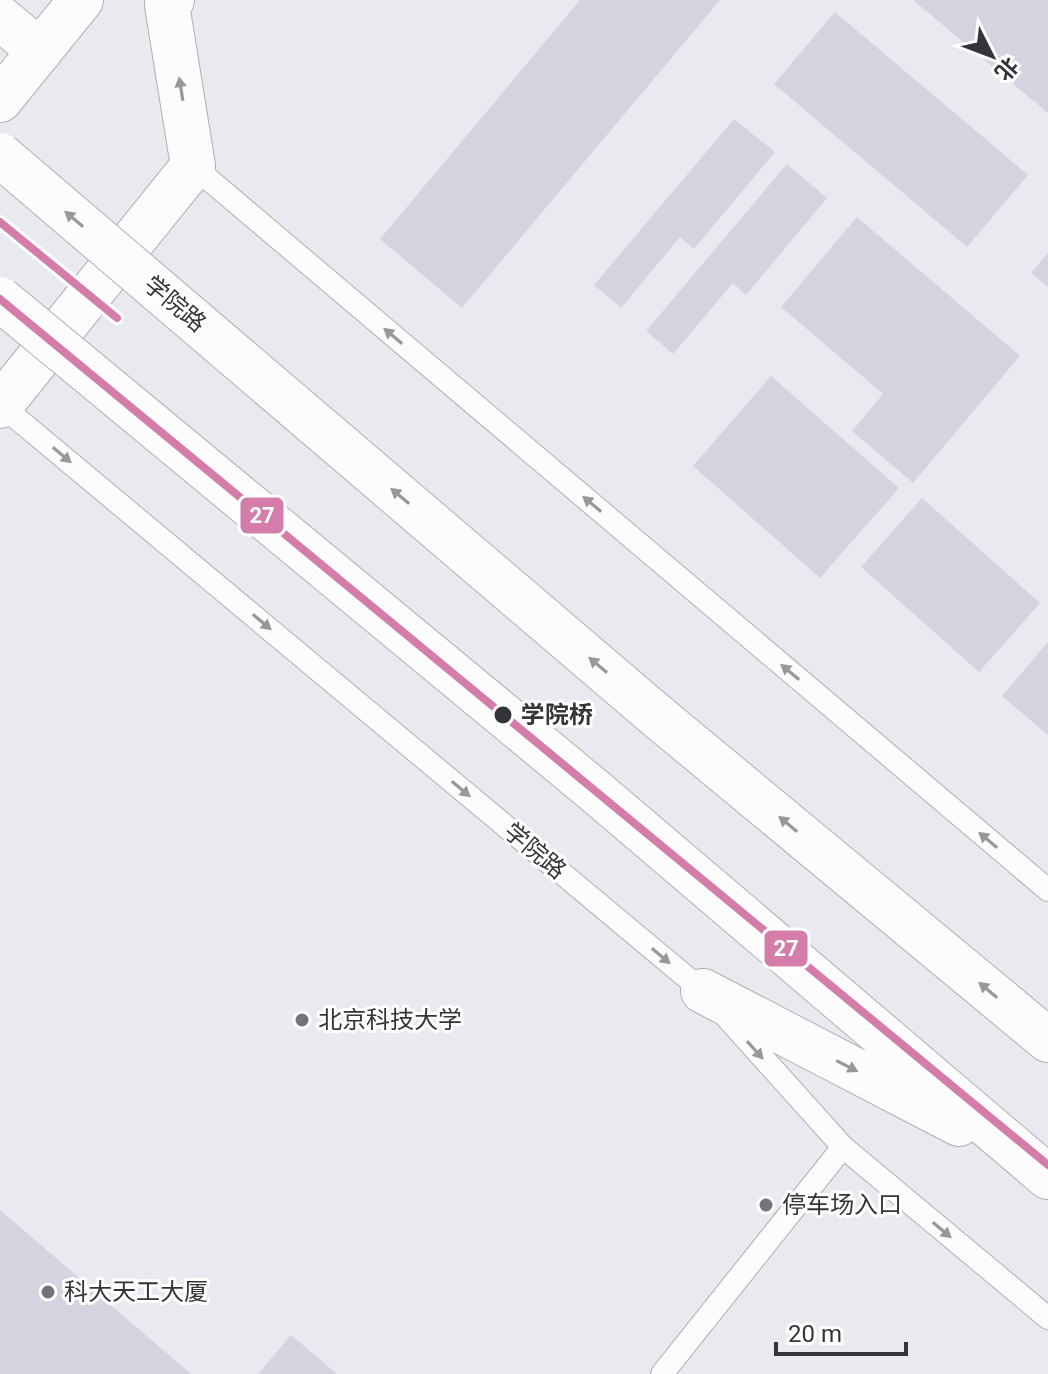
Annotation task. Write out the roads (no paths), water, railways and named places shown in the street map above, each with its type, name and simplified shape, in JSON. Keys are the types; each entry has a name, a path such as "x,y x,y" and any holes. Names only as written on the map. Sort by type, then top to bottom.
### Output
{"main road":[{"path":"0,100 81,0"},
{"path":"1,406 193,166 167,2"},
{"path":"0,18 40,51"},
{"name":"学院路","path":"0,155 657,716 1048,1040"},
{"path":"0,299 595,791 1037,1168"},
{"path":"703,991 1037,1168"}],"lane":[{"path":"193,166 1048,890"},
{"name":"学院路","path":"1,406 703,991 843,1147 1048,1318"},
{"path":"662,1374 843,1147"}],"place":[{"name":"学院桥","path":"503,715"},
{"name":"北京科技大学","path":"302,1020"},
{"name":"停车场入口","path":"766,1205"},
{"name":"科大天工大厦","path":"48,1292"}]}
